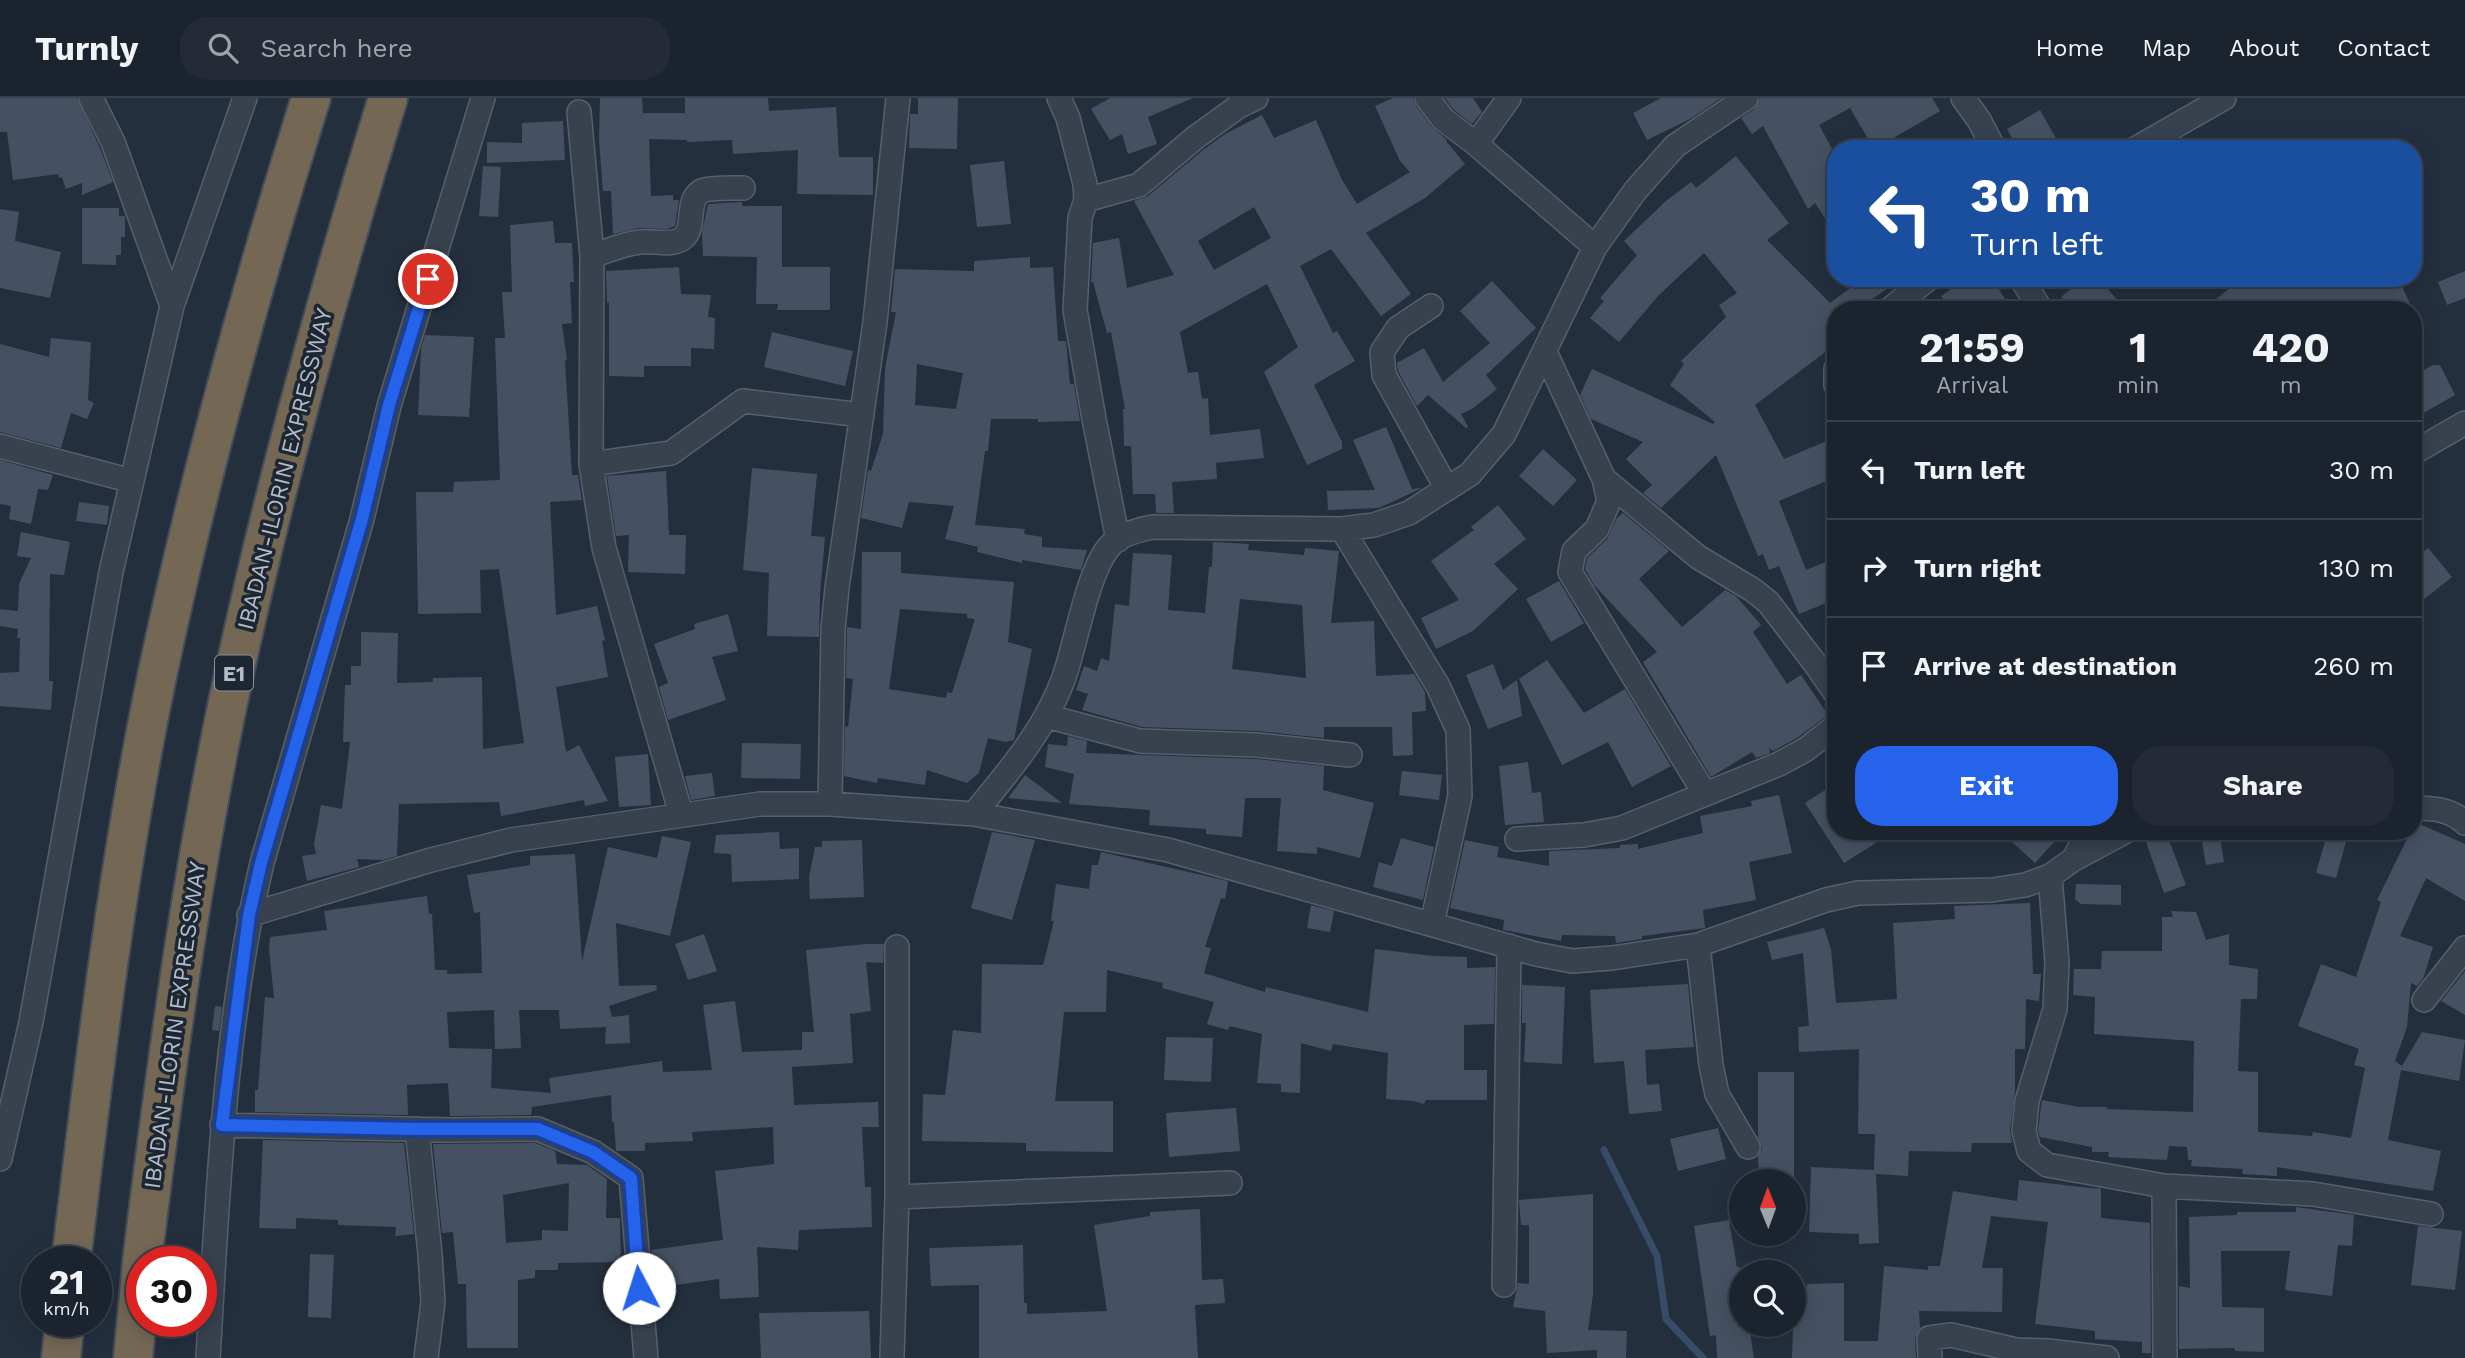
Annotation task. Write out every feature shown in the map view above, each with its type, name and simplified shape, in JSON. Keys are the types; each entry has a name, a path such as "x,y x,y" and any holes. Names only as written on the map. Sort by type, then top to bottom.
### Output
{"highway":[{"path":"73,1246 116,922 157,676 243,322 311,98"},
{"name":"IBADAN-ILORIN EXPRESSWAY","path":"144,1246 163,1090 192,902 243,631 304,380 388,98"},
{"path":"61,1358 63,1337"},
{"name":"IBADAN-ILORIN EXPRESSWAY","path":"133,1358 135,1337"}],"street":[{"path":"91,98 113,142 172,306"},
{"path":"0,1159 31,1022 111,572 172,306 245,98"},
{"path":"208,1358 222,1125 249,915 261,863 362,519 389,405 483,98"},
{"path":"830,804 833,629 875,322 898,98"},
{"path":"1059,98 1068,118 1085,184 1086,200 1080,218 1075,310 1118,540"},
{"path":"1086,200 1139,185 1238,106 1256,98"},
{"path":"1427,98 1443,119 1476,144 1595,247"},
{"path":"1476,144 1509,98"},
{"path":"974,814 1028,747 1046,716 1063,681 1095,573 1109,547 1128,532 1152,527 1342,529 1374,525 1409,513 1471,474 1504,434 1595,247 1635,191 1675,146 1746,98"},
{"path":"1963,98 1989,140"},
{"path":"2151,140 2224,98"},
{"path":"579,112 592,256 591,464 604,548 681,814"},
{"path":"592,256 641,241 673,242 682,239 688,232 693,201 698,194 704,190 743,188"},
{"path":"1900,301 1918,287"},
{"path":"1431,306 1398,328 1382,352 1384,375 1447,489"},
{"path":"1545,352 1604,479 1609,501 1597,529 1574,551 1570,572 1705,794"},
{"path":"591,464 671,453 743,401 862,415"},
{"path":"2422,448 2465,423"},
{"path":"0,446 132,481"},
{"path":"1604,479 1698,557 1768,602 1827,681"},
{"path":"1342,529 1438,686 1458,730 1460,796 1432,924"},
{"path":"1046,716 1140,741 1257,745 1350,755"},
{"path":"1517,839 1584,835 1622,828 1779,764 1805,750 1827,733"},
{"path":"249,915 430,860 511,840 760,804 830,804 974,814 1168,850 1572,961 1698,945 1826,900 1858,893 1992,890 2025,885 2050,876 2109,840"},
{"path":"2422,808 2439,809 2460,818 2465,824"},
{"path":"2074,859 2084,840"},
{"path":"2050,876 2057,962 2055,1009 2027,1101 2024,1131 2029,1151 2047,1165 2164,1186 2313,1194 2431,1213"},
{"path":"1698,945 1711,1065 1717,1094 1748,1147"},
{"path":"1504,1285 1510,946"},
{"path":"892,1358 897,1197 897,947"},
{"path":"2424,1000 2465,948"},
{"path":"222,1125 538,1129 593,1152 631,1178 646,1358"},
{"path":"418,1129 433,1301 426,1358"},
{"path":"897,1197 1230,1183"},
{"path":"2164,1186 2165,1358"},
{"path":"1930,1358 1930,1338 1951,1335 2016,1350 2106,1358"}],"building":[{"path":"0,98 77,98 113,182 82,195 82,183 66,189 62,177 59,178 58,174 13,180 7,132 0,132"},
{"path":"600,98 642,98 643,113 685,113 685,98 768,98 769,111 836,107 839,157 873,157 873,195 797,194 798,150 733,154 732,140 687,142 649,139 651,196 673,195 673,200 679,200 675,226 667,229 638,228 613,234 611,191 603,191 599,139"},
{"path":"918,98 958,98 957,149 909,148 910,114 918,114"},
{"path":"1110,98 1193,98 1148,117 1157,144 1128,154 1122,134 1110,140 1091,109"},
{"path":"1393,98 1413,98 1432,127 1447,140 1465,164 1425,198 1366,233 1411,294 1381,316 1331,249 1300,266 1333,333 1337,331 1355,361 1314,385 1342,442 1342,449 1307,465 1264,372 1298,347 1267,284 1180,332 1188,373 1198,372 1202,399 1208,398 1210,435 1260,429 1264,458 1216,463 1217,479 1172,482 1174,513 1156,513 1155,494 1133,494 1131,446 1124,446 1125,409 1111,332 1107,333 1091,282 1093,243 1119,238 1127,288 1174,275 1134,201 1148,196 1225,134 1262,115 1274,138 1316,120 1342,180 1357,204 1410,172 1400,161 1375,106","holes":["1254,207 1271,238 1214,270 1198,241"]},
{"path":"1445,98 1473,98 1482,112 1472,124 1453,109"},
{"path":"1661,98 1721,98 1692,118 1647,140 1633,113"},
{"path":"1760,98 1932,98 1940,111 1890,140 1869,140 1850,108 1819,125 1827,140 1827,221 1815,203 1808,209 1763,126 1752,134 1741,118 1754,109"},
{"path":"2040,110 2057,140 2013,140 2007,129"},
{"path":"563,121 565,160 487,163 487,142 522,143 522,123"},
{"path":"1736,156 1789,223 1767,240 1828,301 1827,351 1755,405 1784,459 1827,441 1827,481 1779,501 1806,570 1827,562 1827,603 1799,614 1779,566 1769,570 1763,554 1758,556 1716,455 1661,508 1643,493 1652,485 1626,459 1643,442 1591,419 1580,395 1592,369 1713,424 1715,422 1670,385 1684,364 1681,361 1726,317 1719,305 1737,293 1704,253 1659,295 1619,342 1590,318 1604,301 1600,298 1637,255 1624,241 1666,201 1691,182 1696,188"},
{"path":"1004,161 1011,224 977,227 970,165"},
{"path":"483,166 501,167 498,217 479,216"},
{"path":"742,202 742,206 782,206 782,267 830,267 830,310 777,310 778,304 756,304 757,257 703,256 702,232 708,204"},
{"path":"82,208 119,208 119,216 125,216 125,237 121,237 121,255 116,255 116,265 82,264"},
{"path":"0,209 19,212 15,241 61,252 50,298 0,288"},
{"path":"553,221 555,243 572,243 572,323 562,324 567,360 572,475 578,475 582,500 550,502 556,615 597,606 605,640 602,641 608,677 556,687 566,752 579,745 608,801 585,806 584,800 501,816 499,802 399,804 397,856 383,860 357,859 359,867 307,881 302,856 316,854 314,844 321,805 342,809 350,742 343,742 345,685 351,685 351,666 361,666 361,632 398,633 397,683 433,682 433,678 482,677 483,749 524,743 499,569 480,570 481,613 418,614 416,492 453,492 454,482 500,480 495,338 505,338 502,292 512,292 510,225"},
{"path":"1030,257 1030,268 1053,267 1058,341 1066,341 1070,384 1074,384 1080,421 991,419 975,525 1025,529 1024,534 1042,537 1042,547 1087,550 1081,570 1022,560 1022,563 977,552 978,547 945,539 954,506 909,502 902,528 861,518 868,470 871,471 883,434 885,368 896,312 891,312 895,269 974,271 974,261","holes":["917,364 963,373 956,409 915,405"]},
{"path":"679,267 681,294 711,295 708,317 715,318 714,349 691,348 691,366 644,366 644,377 609,376 609,302 607,303 606,271"},
{"path":"2465,271 2465,298 2447,305 2438,282"},
{"path":"1492,281 1536,328 1486,375 1497,389 1472,409 1461,414 1468,427 1466,428 1428,395 1417,406 1398,371 1397,363 1424,348 1443,382 1490,343 1460,311"},
{"path":"1852,287 1890,287 1869,301 1833,301"},
{"path":"1954,287 1997,287 2006,300 1944,301 1941,296"},
{"path":"2073,287 2106,287 2118,301 2064,301 2061,297"},
{"path":"2231,287 2402,287 2409,301 2214,301"},
{"path":"772,332 853,351 845,386 764,367"},
{"path":"425,335 474,337 469,417 418,415 421,349"},
{"path":"51,338 91,342 88,400 94,403 87,419 71,413 61,448 0,432 0,344 49,357"},
{"path":"2433,365 2440,365 2455,395 2422,414 2422,371"},
{"path":"1386,427 1412,489 1422,488 1379,508 1328,510 1327,491 1375,490 1353,440"},
{"path":"1543,449 1577,480 1553,506 1519,476"},
{"path":"0,460 53,475 48,490 38,489 31,524 9,519 11,506 0,504"},
{"path":"752,468 817,474 811,536 825,537 819,637 767,636 769,573 743,570"},
{"path":"666,471 669,535 686,535 685,574 628,572 629,535 616,536 607,476"},
{"path":"79,502 109,506 107,525 76,521"},
{"path":"1498,505 1526,539 1494,564 1518,589 1473,631 1436,649 1421,618 1459,600 1431,561 1474,530 1471,527"},
{"path":"1623,513 1669,551 1639,579 1682,627 1725,590 1736,596 1761,625 1753,632 1787,684 1801,675 1827,716 1797,738 1773,751 1769,748 1770,753 1756,758 1752,752 1711,777 1643,662 1657,652 1594,585 1585,569 1587,558 1607,539 1617,518"},
{"path":"21,532 70,542 64,575 50,574 49,681 53,681 51,710 0,706 0,673 19,672 18,629 0,626 0,609 18,611 19,584 31,558 17,556"},
{"path":"1213,542 1249,544 1248,550 1304,555 1305,548 1339,551 1331,623 1374,621 1376,676 1414,674 1425,692 1426,711 1412,712 1413,755 1393,756 1392,727 1324,727 1324,738 1258,731 1142,727 1082,710 1088,694 1076,690 1084,666 1097,671 1101,658 1109,661 1115,604 1129,606 1133,553 1172,555 1168,610 1205,613 1209,567 1212,567","holes":["1240,599 1302,605 1306,678 1232,669"]},
{"path":"2428,548 2452,577 2422,601 2422,553"},
{"path":"862,552 901,552 901,573 1014,582 1008,642 1032,649 1014,740 1006,742 988,738 979,773 967,783 927,770 925,785 878,778 877,783 844,776 845,726 848,727 853,679 846,678 847,627 861,629","holes":["900,609 967,614 967,618 975,619 952,693 947,692 946,698 889,689"]},
{"path":"1559,581 1584,623 1551,642 1526,599"},
{"path":"728,614 738,651 712,657 726,700 668,720 659,687 668,683 654,644 695,629 694,624"},
{"path":"1547,660 1584,713 1625,689 1671,766 1632,787 1608,742 1562,765 1519,679"},
{"path":"1493,664 1503,690 1517,680 1522,716 1488,729 1466,675"},
{"path":"1068,736 1087,741 1086,753 1256,759 1324,766 1323,790 1374,803 1360,858 1317,847 1317,854 1277,851 1281,798 1245,798 1242,837 1206,834 1206,829 1149,825 1150,810 1069,804 1074,774 1045,767 1048,744 1067,746"},
{"path":"742,743 801,744 800,779 741,778"},
{"path":"648,754 651,805 619,807 615,757"},
{"path":"1528,762 1532,793 1541,792 1544,822 1505,825 1499,766"},
{"path":"1402,771 1442,775 1439,800 1399,795"},
{"path":"712,773 715,796 691,800 685,776"},
{"path":"1025,775 1062,803 1008,798"},
{"path":"1827,789 1827,837 1805,803"},
{"path":"1779,795 1792,853 1749,862 1756,900 1703,910 1705,928 1642,936 1642,939 1616,943 1615,936 1562,935 1561,941 1503,930 1504,920 1450,908 1465,840 1499,847 1497,857 1549,866 1549,851 1620,848 1620,845 1638,844 1638,849 1703,833 1700,816 1752,806 1751,801"},
{"path":"2422,825 2465,844 2465,901 2426,878 2400,936 2433,947 2423,979 2417,986 2411,983 2407,1027 2395,1061 2402,1066 2422,1032 2465,1040 2459,1081 2401,1070 2388,1140 2441,1151 2433,1191 2277,1167 2277,1176 2242,1174 2243,1169 2191,1166 2192,1160 2188,1160 2187,1147 2169,1146 2167,1160 2108,1157 2109,1152 2092,1152 2092,1147 2040,1137 2038,1130 2042,1100 2079,1107 2193,1112 2194,1041 2094,1034 2095,997 2073,995 2074,969 2101,969 2102,951 2162,951 2162,917 2173,917 2171,911 2196,912 2206,940 2229,934 2229,965 2258,969 2257,999 2241,999 2238,1071 2258,1072 2258,1132 2312,1136 2313,1132 2351,1138 2365,1068 2354,1065 2359,1049 2298,1026 2321,964 2356,977 2381,902 2377,900 2407,840 2422,840"},
{"path":"779,832 780,849 799,848 799,879 732,882 731,854 714,853 716,835"},
{"path":"992,832 1035,840 1012,920 971,908"},
{"path":"662,836 691,842 670,936 616,923 619,986 656,985 657,990 609,1006 612,1017 629,1015 630,1043 605,1044 606,1027 560,1029 559,1010 519,1010 521,1048 495,1049 494,1010 447,1012 449,1048 492,1049 491,1088 551,1093 549,1078 662,1061 663,1072 712,1070 703,1005 735,1001 742,1052 802,1050 802,1032 814,1032 806,950 884,944 883,963 866,962 871,1011 850,1014 853,1063 792,1067 794,1105 878,1102 879,1127 862,1127 865,1187 871,1187 872,1227 799,1230 798,1250 757,1247 759,1297 720,1299 719,1279 654,1288 651,1250 723,1240 715,1171 774,1164 773,1127 692,1132 693,1141 645,1143 645,1151 616,1151 611,1095 532,1107 531,1115 450,1116 448,1083 407,1085 408,1115 255,1112 265,997 274,998 270,937 327,930 324,911 427,896 429,914 432,914 435,970 447,970 447,974 482,973 480,912 474,913 467,875 530,865 530,856 575,854 582,961 608,847 657,858"},
{"path":"1401,838 1434,847 1423,900 1373,887 1379,862 1392,866"},
{"path":"862,840 864,897 810,899 809,877 815,847 822,847 822,841"},
{"path":"1829,840 1874,840 1876,843 1844,863"},
{"path":"2010,840 2056,840 2035,863"},
{"path":"2169,840 2186,885 2164,893 2146,842"},
{"path":"2202,840 2220,840 2224,862 2206,865"},
{"path":"2325,840 2347,840 2336,878 2316,873"},
{"path":"1101,852 1228,881 1225,899 1221,898 1205,947 1211,948 1204,973 1265,992 1266,987 1368,1012 1375,949 1467,957 1467,968 1495,967 1494,1024 1464,1025 1464,1070 1487,1070 1487,1100 1426,1100 1424,1104 1386,1099 1388,1053 1333,1044 1331,1051 1301,1043 1300,1093 1281,1092 1281,1084 1257,1083 1262,1034 1230,1026 1228,1030 1207,1024 1214,1002 1162,988 1163,983 1107,970 1106,1012 1064,1012 1055,1101 1113,1101 1113,1152 1026,1151 1026,1143 922,1141 923,1094 945,1095 953,1030 981,1033 982,964 1043,965 1054,921 1051,921 1056,884 1089,889 1092,865 1098,865"},
{"path":"2076,884 2121,885 2121,905 2081,904 2075,899"},
{"path":"2030,903 2033,974 2041,974 2039,1001 2026,999 2025,1049 2015,1049 2015,1093 2010,1130 2012,1143 1972,1143 1971,1152 1909,1151 1908,1176 1876,1174 1879,1243 1859,1244 1859,1234 1809,1232 1811,1167 1874,1170 1875,1134 1858,1134 1859,1049 1799,1052 1798,1027 1809,1026 1803,953 1772,960 1767,942 1824,928 1831,949 1836,1003 1897,999 1893,923 1955,919 1954,906"},
{"path":"1311,905 1334,911 1330,932 1307,928"},
{"path":"704,934 717,971 688,980 675,944"},
{"path":"2465,971 2465,1015 2441,1001"},
{"path":"1688,984 1694,1047 1645,1050 1647,1085 1659,1084 1662,1111 1629,1114 1624,1061 1594,1063 1590,990"},
{"path":"1522,985 1565,987 1562,1064 1524,1062 1526,1023 1522,1023"},
{"path":"215,1006 222,1007 219,1031 212,1030"},
{"path":"1166,1037 1213,1038 1211,1082 1164,1080"},
{"path":"1758,1072 1794,1072 1794,1169 1759,1169 1758,1156 1762,1148 1758,1137"},
{"path":"1236,1108 1240,1151 1169,1157 1166,1113"},
{"path":"1718,1128 1726,1159 1678,1171 1670,1139"},
{"path":"263,1140 404,1143 414,1234 395,1236 396,1227 338,1225 338,1220 296,1218 296,1229 259,1228"},
{"path":"535,1143 555,1151 557,1164 587,1165 607,1179 606,1218 620,1218 621,1262 558,1263 558,1270 535,1270 535,1278 518,1280 518,1348 467,1348 466,1284 458,1284 453,1232 442,1233 433,1144","holes":["569,1183 568,1231 542,1230 542,1240 506,1243 503,1195"]},
{"path":"2019,1180 2101,1189 2101,1218 2150,1223 2151,1353 2142,1353 2142,1342 2095,1339 2095,1331 2035,1324 2048,1222 1991,1216 1982,1268 2003,1268 2002,1312 1919,1311 1920,1328 1915,1338 1916,1358 1792,1358 1793,1337 1806,1337 1807,1284 1844,1283 1844,1341 1878,1341 1884,1266 1928,1270 1928,1266 1940,1266 1953,1191 2017,1201"},
{"path":"1593,1194 1593,1294 1588,1330 1627,1331 1626,1358 1597,1358 1597,1350 1547,1353 1545,1311 1513,1307 1518,1283 1529,1284 1529,1225 1521,1225 1519,1200"},
{"path":"2296,1207 2354,1215 2352,1246 2338,1245 2332,1296 2285,1290 2290,1251 2221,1251 2222,1307 2264,1308 2264,1352 2235,1351 2235,1348 2179,1349 2179,1286 2190,1288 2189,1217 2237,1215 2237,1212 2296,1212"},
{"path":"1200,1209 1202,1280 1223,1279 1225,1303 1195,1305 1198,1358 979,1358 979,1285 931,1286 929,1248 1023,1245 1024,1303 1027,1303 1027,1314 1107,1311 1094,1225 1150,1216 1150,1212"},
{"path":"1729,1220 1729,1246 1733,1246 1736,1260 1729,1260 1729,1337 1751,1337 1754,1358 1717,1358 1716,1335 1710,1336 1694,1226"},
{"path":"2418,1226 2462,1231 2455,1290 2411,1285"},
{"path":"310,1254 334,1255 331,1318 308,1317"},
{"path":"869,1311 871,1358 761,1358 759,1313"}],"waterway":[{"path":"1604,1150 1657,1256 1666,1319 1703,1358"}],"route":[{"path":"428,279 389,405 362,519 261,863 249,915 222,1125 538,1129 593,1152 631,1178 639,1288"}]}
